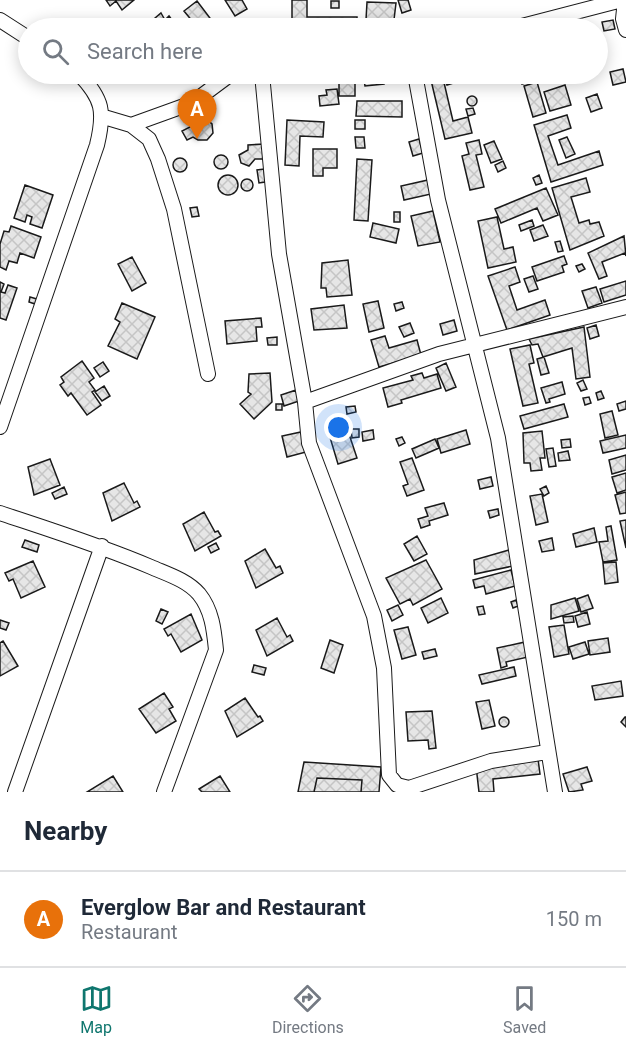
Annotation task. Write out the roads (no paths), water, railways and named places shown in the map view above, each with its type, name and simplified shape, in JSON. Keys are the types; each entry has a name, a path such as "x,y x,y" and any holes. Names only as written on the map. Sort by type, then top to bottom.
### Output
{"street":[{"path":"553,18 624,0 623,19 626,30"},
{"path":"0,20 18,32"},
{"path":"0,427 98,145 104,117 95,90 89,84"},
{"path":"132,126 192,103 218,84"},
{"path":"263,84 279,254 305,402 309,443 374,616 384,668 389,775 397,785 409,788 491,761 547,752"},
{"path":"417,84 438,200 498,438 555,792"},
{"path":"104,117 132,126 148,139 174,208 208,374"},
{"path":"305,402 439,354 626,307"},
{"path":"0,513 102,546 181,580 198,593 214,626 216,650 164,792"},
{"path":"15,792 102,546"}],"place":[{"name":"Everglow Bar and Restaurant","path":"197,139"}]}
